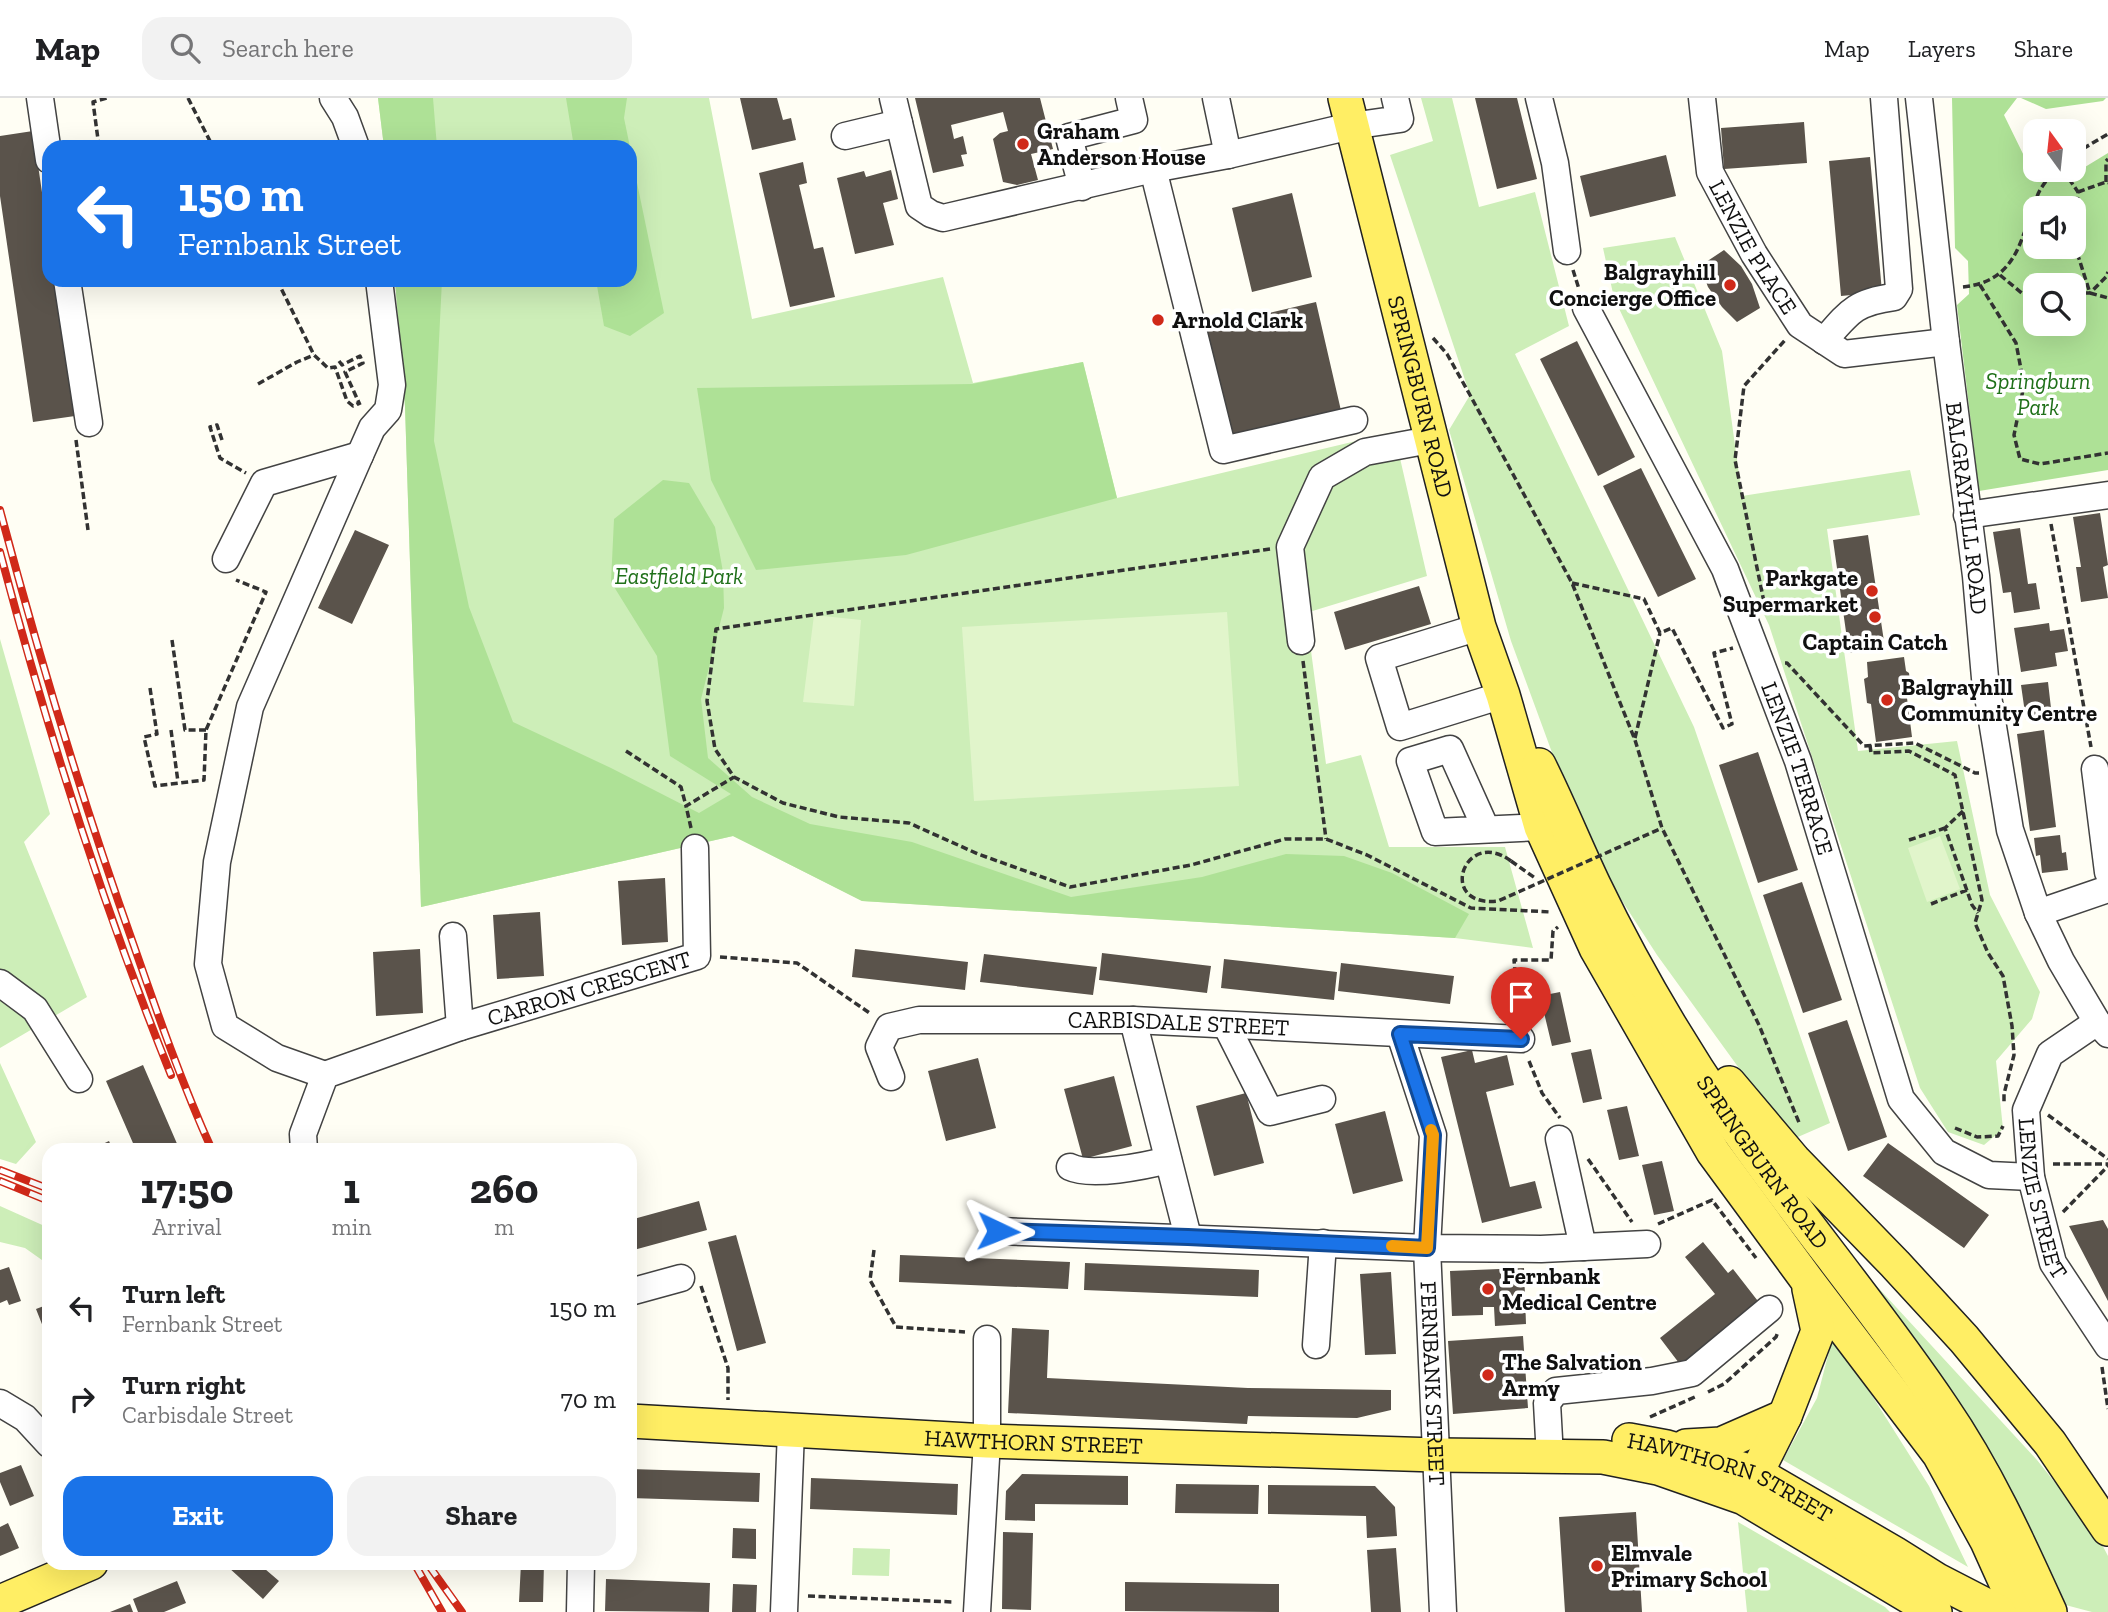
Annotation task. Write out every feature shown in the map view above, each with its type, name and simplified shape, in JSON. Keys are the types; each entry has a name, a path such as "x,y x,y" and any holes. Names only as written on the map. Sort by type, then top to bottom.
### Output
{"main road":[{"name":"SPRINGBURN ROAD","path":"1348,112 1479,627 1503,695 1541,827 1596,948 1706,1140 1807,1280 1939,1454 1987,1541 2019,1612"},
{"name":"SPRINGBURN ROAD","path":"1503,695 1565,817 1594,886 1649,988 1732,1122 1943,1408 2008,1519 2050,1612"},
{"path":"1649,988 1794,1160 1964,1339 2050,1443 2108,1529"},
{"path":"1750,1485 1785,1416 1818,1331 1807,1280"},
{"path":"1667,1447 1721,1444 1785,1416"},
{"name":"HAWTHORN STREET","path":"637,1421 987,1441 1436,1455 1549,1447 1606,1436 1667,1447 1750,1485 1974,1606"},
{"name":"HAWTHORN STREET","path":"1549,1447 1750,1485 1935,1612"},
{"path":"0,1602 75,1570"}],"street":[{"path":"40,98 46,140"},
{"path":"333,98 345,117 353,140"},
{"path":"1082,187 1069,137 1134,120 1129,98"},
{"path":"845,136 896,111 919,206 931,215 943,218 1153,169 1228,155 1348,112 1400,119 1395,98"},
{"path":"1539,98 1555,163 1567,251"},
{"name":"LENZIE PLACE","path":"1702,98 1710,172 1754,254 1800,325 1844,354 1946,342"},
{"path":"1824,341 1848,312 1869,300 1894,298 1899,289 1884,98"},
{"name":"BALGRAYHILL ROAD","path":"1919,98 1976,576 1985,678 2010,830 2038,913 2061,961 2102,1028"},
{"path":"1218,107 1228,155"},
{"path":"1153,169 1223,450 1354,420"},
{"path":"68,287 89,423"},
{"path":"304,1143 303,1134 325,1074 277,1058 225,1026 208,964 217,862 250,707 372,428 388,410 392,385 380,287"},
{"name":"LENZIE TERRACE","path":"1586,308 1725,569 1798,761 1901,1099 1944,1152 1989,1175 2031,1171"},
{"path":"1301,641 1290,547 1322,477 1365,453 1430,440"},
{"path":"226,559 264,483 360,456"},
{"path":"1967,515 2108,495"},
{"path":"1479,627 1379,658 1400,727 1503,695"},
{"path":"2095,769 2108,872"},
{"path":"1486,829 1541,827"},
{"name":"CARRON CRESCENT","path":"325,1074 460,1027 696,956 695,848"},
{"path":"2038,913 2108,888"},
{"name":"CARRON CRESCENT","path":"453,936 460,1027"},
{"path":"0,983 35,1009 79,1079"},
{"name":"CARBISDALE STREET","path":"889,1027 919,1020 1133,1020 1521,1039"},
{"path":"1133,1020 1188,1237"},
{"path":"1226,1025 1270,1112 1322,1099"},
{"path":"889,1027 879,1047 891,1077"},
{"name":"LENZIE STREET","path":"2102,1028 2050,1054 2016,1110 2053,1263 2104,1334"},
{"name":"FERNBANK STREET","path":"1400,1034 1433,1135 1427,1248 1443,1612"},
{"path":"1562,1132 1584,1247"},
{"path":"1070,1167 1092,1171 1168,1160"},
{"path":"998,1231 1427,1248 1584,1247 1643,1239"},
{"path":"1317,1345 1323,1243"},
{"path":"637,1290 681,1278"},
{"path":"1549,1447 1547,1403 1556,1391 1652,1381 1692,1373 1775,1317"},
{"path":"978,1607 987,1441 987,1339"},
{"path":"0,1403 25,1418 42,1436"},
{"path":"785,1604 791,1430"},
{"path":"580,1612 581,1570"}],"path":[{"path":"98,140 93,102 107,98"},
{"path":"188,98 209,140"},
{"path":"2086,148 2108,134"},
{"path":"2078,192 2107,182 2108,159"},
{"path":"1940,288 1980,285 2000,275 2021,243 2038,194 2046,182"},
{"path":"2071,182 2078,196"},
{"path":"1567,251 1586,308"},
{"path":"2079,259 2090,293"},
{"path":"2090,293 2108,272"},
{"path":"2000,275 2023,294"},
{"path":"1980,285 2016,343 2024,385 2014,435 2020,459 2040,464 2108,453"},
{"path":"280,287 314,355 328,368 335,367 347,401 353,406 359,403"},
{"path":"2086,293 2108,298"},
{"path":"1744,386 1800,325"},
{"path":"1429,333 1447,354 1572,583 1635,740 1662,828 1759,1025 1801,1127"},
{"path":"258,384 314,355"},
{"path":"339,361 341,365 360,356 363,363 345,372 372,428"},
{"path":"88,530 74,426 89,423"},
{"path":"222,440 218,425 210,427 220,458 264,483"},
{"path":"2048,505 2095,769"},
{"path":"1290,547 716,629 707,701 715,749 734,777 783,803 839,817 909,823 978,854 1070,887 1191,865 1285,839 1326,839 1367,855 1471,908 1553,912"},
{"path":"150,688 157,734 144,737 155,786 204,780 206,730 266,592 219,573 226,559"},
{"path":"1635,740 1660,633"},
{"path":"172,640 185,730 206,730"},
{"path":"1301,641 1326,839"},
{"path":"1762,665 1787,663 1864,746 1915,743 1975,773 1999,770"},
{"path":"172,730 178,782"},
{"path":"1870,745 1871,753 1909,751 1955,775 1982,900 1975,923 1988,953 2003,976 2012,1025 2014,1055 2004,1094 2016,1110 2051,1117 2108,1163"},
{"path":"626,751 681,787 695,848"},
{"path":"686,806 734,777"},
{"path":"1909,840 1945,828 1962,811"},
{"path":"1543,890 1538,879 1504,856 1490,853 1471,858 1461,872 1464,889 1476,900 1498,901 1633,841 1662,828"},
{"path":"1945,828 1978,913"},
{"path":"1950,861 1956,860"},
{"path":"1931,904 1967,890"},
{"path":"1548,901 1560,925 1553,931 1551,960 1514,960 1521,1039 1542,1093 1562,1132"},
{"path":"696,956 797,963 889,1027"},
{"path":"2005,1026 2012,1025"},
{"path":"1931,1136 1948,1124 1977,1137 1998,1136 2004,1124 2006,1137"},
{"path":"1587,1157 1643,1239 1712,1200 1759,1262"},
{"path":"2031,1171 2108,1163"},
{"path":"2045,1233 2108,1163"},
{"path":"874,1250 870,1280 895,1327 959,1330 987,1339"},
{"path":"681,1278 699,1280 728,1368 727,1426"},
{"path":"1606,1436 1724,1384 1776,1338 1775,1317"},
{"path":"785,1604 978,1607"}],"green space":[{"name":"Eastfield Park","path":"378,98 709,98 752,319 943,277 973,383 1083,362 1117,498 1394,432 1427,576 1306,613 1326,764 1361,755 1389,847 1505,847 1533,948 1455,938 862,901 733,836 421,907 405,406 396,287 637,287 637,140 383,140"},
{"path":"378,98 433,98 436,140 383,140"},
{"path":"566,98 627,98 624,118 629,140 573,140"},
{"path":"1421,98 1452,98 1479,207 1535,192 1569,326 1515,354 1694,727 1830,1123 1791,1140 1657,955 1586,845 1511,641 1449,430 1470,395 1390,155 1433,141"},
{"name":"Springburn Park","path":"1952,98 2017,98 2004,115 2023,154 2023,182 2086,182 2086,166 2108,153 2108,470 1979,491 1957,305 1969,294 1968,261 1955,248"},
{"path":"2021,98 2106,98 2103,101 2046,109"},
{"path":"637,183 664,313 630,336 604,326 597,287 637,287"},
{"path":"1675,237 1722,351 1742,496 1910,470 1920,515 1827,529 1858,751 1957,741 1990,895 2040,992 2032,1019 1996,1061 2003,1129 1984,1145 1948,1132 1920,1088 1769,625 1614,298 1603,248"},
{"path":"396,287 442,287 434,441 469,607 513,722 699,813 731,794 670,756 657,656 611,582 614,519 663,480 689,483 715,527 723,572 724,608 701,699 708,758 752,797 810,824 912,842 1071,897 1202,877 1286,854 1344,856 1392,873 1469,914 1455,938 862,901 733,836 421,907 405,406"},
{"path":"1083,362 1117,498 906,555 756,570 711,480 697,388 972,384"},
{"path":"1227,612 1239,786 974,801 962,627"},
{"path":"814,615 861,620 854,706 803,702"},
{"path":"0,639 50,814 24,842 87,997 0,1048"},
{"path":"1940,836 1960,889 1927,902 1908,848"},
{"path":"0,1063 36,1142 16,1164 0,1159"},
{"path":"0,1206 42,1225 42,1260 25,1248 0,1242"},
{"path":"1837,1243 2037,1460 2097,1535 2108,1556 2108,1612 2092,1612 2058,1603"},
{"path":"1832,1340 1871,1394 1929,1486 1968,1567 1783,1460 1817,1398"},
{"path":"1738,1522 1885,1607 1890,1612 1747,1612"},
{"path":"853,1548 890,1549 889,1576 852,1575"}],"building":[{"path":"740,98 777,98 783,120 791,118 796,140 752,150"},
{"name":"Graham Anderson House","path":"915,98 1040,98 1053,149 1031,154 1038,180 1017,185 1003,182 993,139 1008,131 1003,112 951,125 954,139 963,136 967,154 961,155 964,166 933,173"},
{"path":"1475,98 1517,98 1537,179 1497,189"},
{"path":"1804,122 1807,163 1724,169 1721,128"},
{"path":"33,131 42,192 42,287 56,287 75,416 33,422 0,196 0,136"},
{"path":"1666,155 1676,196 1590,217 1580,176"},
{"path":"1870,157 1882,292 1841,296 1829,161"},
{"path":"803,162 807,183 799,185 814,249 823,247 835,297 790,307 759,173"},
{"path":"891,170 898,199 883,203 894,245 855,254 837,178 864,171 866,177"},
{"path":"1292,193 1312,277 1252,292 1232,208"},
{"name":"Balgrayhill Concierge Office","path":"1724,250 1741,266 1752,284 1760,308 1737,322 1708,287 1700,266"},
{"path":"1316,302 1342,415 1233,440 1206,328"},
{"path":"1577,341 1635,457 1598,476 1540,359"},
{"path":"1641,468 1696,579 1658,597 1603,486"},
{"path":"2100,513 2108,565 2103,567 2108,598 2081,602 2076,567 2081,567 2073,517"},
{"path":"2020,528 2028,584 2036,583 2040,609 2014,613 2011,592 2003,593 1993,532"},
{"path":"355,530 389,545 352,624 318,608"},
{"path":"1868,535 1885,648 1849,653 1833,540"},
{"path":"1419,586 1431,624 1345,650 1334,612"},
{"path":"2049,623 2050,631 2064,629 2068,651 2055,653 2057,666 2021,672 2014,628"},
{"name":"Balgrayhill Community Centre","path":"1904,657 1912,696 1907,698 1912,737 1876,742 1871,704 1867,703 1864,679 1868,677 1867,662"},
{"path":"2048,682 2052,717 2026,720 2021,685"},
{"path":"2044,730 2056,827 2030,831 2017,734"},
{"path":"1758,752 1798,870 1758,883 1719,765"},
{"path":"2060,835 2068,870 2042,873 2034,838"},
{"path":"665,878 668,942 622,945 618,881"},
{"path":"1802,882 1842,1000 1803,1013 1763,895"},
{"path":"540,912 544,976 497,979 493,915"},
{"path":"420,949 423,1013 376,1016 373,952"},
{"path":"855,949 968,962 965,990 852,977"},
{"path":"1102,953 1211,966 1207,993 1099,980"},
{"path":"984,954 1097,967 1093,995 980,982"},
{"path":"1224,959 1337,972 1334,1000 1221,988"},
{"path":"1341,963 1454,976 1450,1004 1338,991"},
{"path":"1560,992 1571,1042 1552,1046 1540,996"},
{"path":"1847,1020 1887,1137 1848,1151 1808,1033"},
{"path":"1591,1049 1602,1099 1583,1103 1571,1053"},
{"path":"1472,1050 1475,1063 1507,1055 1514,1085 1486,1092 1510,1187 1535,1181 1542,1208 1482,1223 1441,1057"},
{"path":"978,1058 996,1128 946,1141 928,1071"},
{"path":"143,1065 177,1143 133,1143 106,1081"},
{"path":"1114,1076 1132,1146 1083,1159 1064,1089"},
{"path":"1246,1093 1264,1163 1214,1176 1196,1106"},
{"path":"1627,1106 1639,1156 1619,1160 1607,1110"},
{"path":"1385,1111 1403,1181 1353,1194 1335,1124"},
{"path":"1888,1143 1989,1215 1964,1248 1863,1176"},
{"path":"1662,1161 1674,1211 1654,1215 1642,1165"},
{"path":"699,1201 707,1230 637,1249 637,1218"},
{"path":"2103,1220 2108,1229 2108,1301 2069,1226"},
{"path":"736,1235 766,1343 737,1351 708,1242"},
{"path":"1703,1242 1728,1273 1733,1269 1761,1305 1682,1367 1660,1338 1715,1294 1685,1257"},
{"path":"900,1255 1070,1262 1068,1289 899,1282"},
{"path":"1085,1263 1259,1270 1258,1297 1084,1290"},
{"path":"9,1267 21,1301 9,1305 7,1300 0,1303 0,1270"},
{"name":"Fernbank Medical Centre","path":"1524,1268 1526,1324 1495,1326 1494,1307 1483,1307 1483,1315 1452,1316 1450,1271"},
{"path":"1391,1272 1396,1354 1365,1355 1360,1274"},
{"path":"42,1307 42,1324 36,1309"},
{"path":"1012,1328 1049,1330 1047,1378 1248,1388 1391,1390 1391,1410 1357,1418 1248,1416 1247,1424 1008,1413"},
{"name":"The Salvation Army","path":"1523,1336 1528,1408 1453,1414 1448,1341"},
{"path":"21,1465 34,1496 10,1506 0,1482 0,1473"},
{"path":"637,1469 760,1473 759,1502 637,1498"},
{"path":"1022,1474 1128,1476 1128,1505 1035,1504 1035,1521 1005,1520 1006,1491"},
{"path":"811,1478 958,1484 957,1515 810,1509"},
{"path":"1176,1484 1259,1485 1258,1514 1175,1513"},
{"path":"1268,1485 1375,1486 1395,1507 1397,1536 1367,1538 1366,1516 1268,1514"},
{"path":"1636,1512 1642,1612 1565,1612 1559,1517"},
{"path":"8,1523 19,1548 0,1556 0,1527"},
{"path":"733,1528 756,1529 756,1559 732,1558"},
{"path":"1003,1532 1033,1533 1031,1610 1002,1609"},
{"path":"1396,1548 1401,1612 1371,1612 1367,1550"},
{"path":"231,1570 266,1570 279,1581 263,1599"},
{"path":"521,1570 544,1570 543,1602 519,1602"},
{"path":"606,1579 710,1583 709,1612 605,1611"},
{"path":"177,1581 186,1603 164,1612 138,1612 133,1599"},
{"path":"1125,1582 1279,1584 1279,1612 1125,1611"},
{"path":"733,1584 757,1585 756,1612 732,1612"},
{"path":"130,1604 133,1612 110,1612"}],"railway":[{"path":"0,510 79,784 143,972 209,1143"},
{"path":"0,552 77,816 171,1075"},
{"path":"0,1170 42,1186"},
{"path":"0,1181 42,1198"},
{"path":"418,1570 442,1612"},
{"path":"432,1570 462,1612"}],"slow traffic":[{"path":"1392,1246 1427,1248 1433,1135 1431,1130"}],"place":[{"name":"Graham Anderson House","path":"1023,144"},
{"name":"Balgrayhill Concierge Office","path":"1730,285"},
{"name":"Arnold Clark","path":"1158,320"},
{"name":"Parkgate Supermarket","path":"1872,591"},
{"name":"Captain Catch","path":"1875,617"},
{"name":"Balgrayhill Community Centre","path":"1887,700"},
{"name":"Fernbank Medical Centre","path":"1488,1289"},
{"name":"The Salvation Army","path":"1488,1375"},
{"name":"Elmvale Primary School","path":"1597,1566"}],"route":[{"path":"998,1231 1427,1248 1433,1135 1400,1034 1521,1039"}]}
